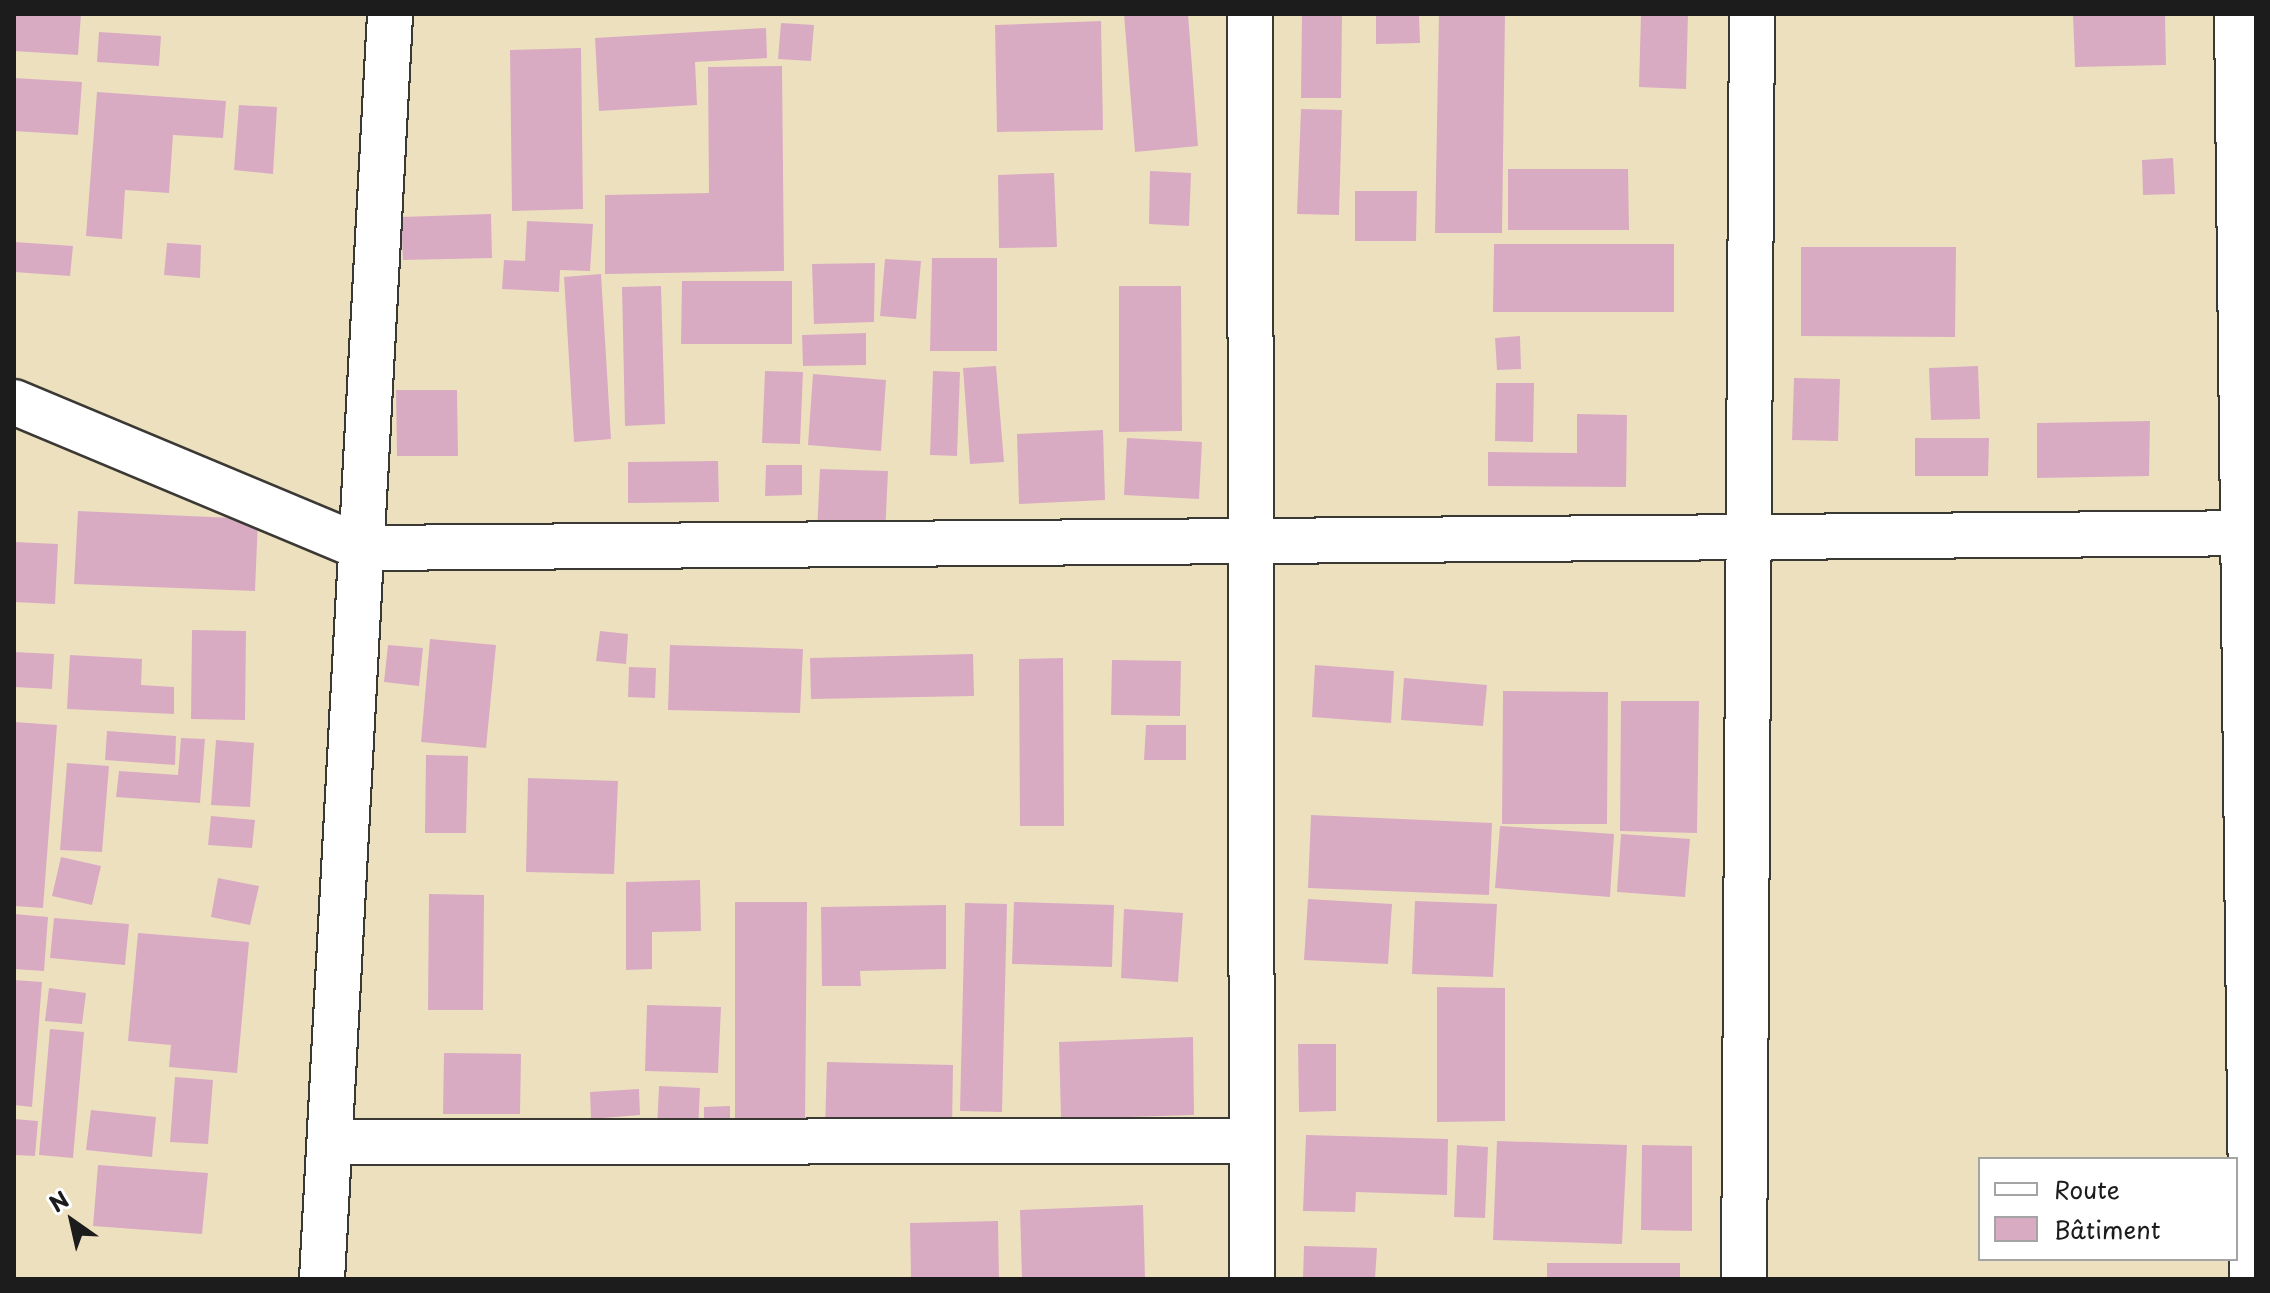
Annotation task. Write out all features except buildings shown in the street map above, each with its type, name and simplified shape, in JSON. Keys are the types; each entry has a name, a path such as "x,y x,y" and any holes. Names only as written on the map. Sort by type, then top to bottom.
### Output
{"street":[{"path":"322,1279 334,1142 390,14"},
{"path":"1250,14 1252,1279"},
{"path":"1744,1279 1753,537 1752,14"},
{"path":"2237,14 2250,533 2252,1279"},
{"path":"14,402 363,548 2250,533"},
{"path":"334,1142 1252,1141"}]}
